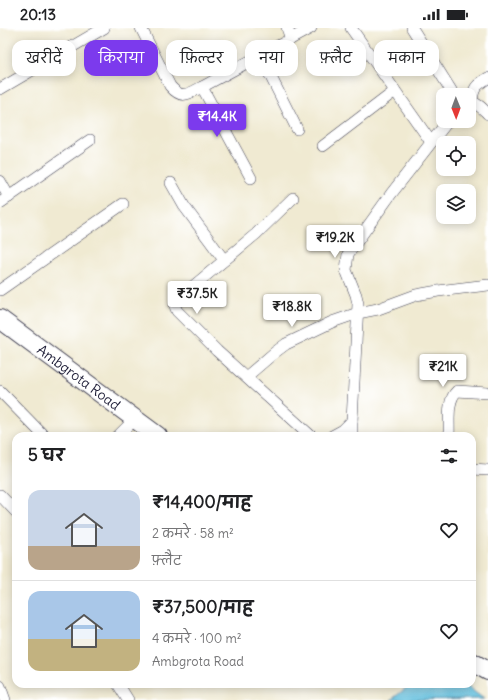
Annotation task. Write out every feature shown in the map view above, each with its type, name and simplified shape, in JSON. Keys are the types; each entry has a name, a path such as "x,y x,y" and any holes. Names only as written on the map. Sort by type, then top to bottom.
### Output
{"main road":[{"name":"Ambgrota Road","path":"0,319 153,432"},
{"path":"476,664 488,671"}],"street":[{"path":"0,89 104,28"},
{"path":"141,28 170,86 180,95 188,94 245,64"},
{"path":"280,40 289,33 311,28"},
{"path":"352,28 431,142"},
{"path":"412,28 450,88"},
{"path":"270,76 297,129"},
{"path":"475,88 488,78"},
{"path":"202,87 252,178"},
{"path":"323,146 394,90"},
{"path":"476,105 488,114"},
{"path":"352,432 358,313 356,295 346,270 348,254 391,194 442,128"},
{"path":"0,180 5,200 90,140"},
{"path":"171,183 184,206 224,260"},
{"path":"293,198 256,234 175,301 174,306 177,311 306,432"},
{"path":"0,290 123,204"},
{"path":"246,377 286,344 332,322 358,313 378,309 416,295 438,290 488,286"},
{"path":"0,391 40,432"},
{"path":"449,432 450,403 452,395 457,392 488,393"},
{"path":"122,432 135,419"},
{"path":"339,432 352,421"},
{"path":"476,469 488,470"},
{"path":"0,495 12,508"},
{"path":"0,686 5,700"},
{"path":"120,688 128,700"}],"water":[{"path":"406,688 469,688 484,699 391,700"}]}
